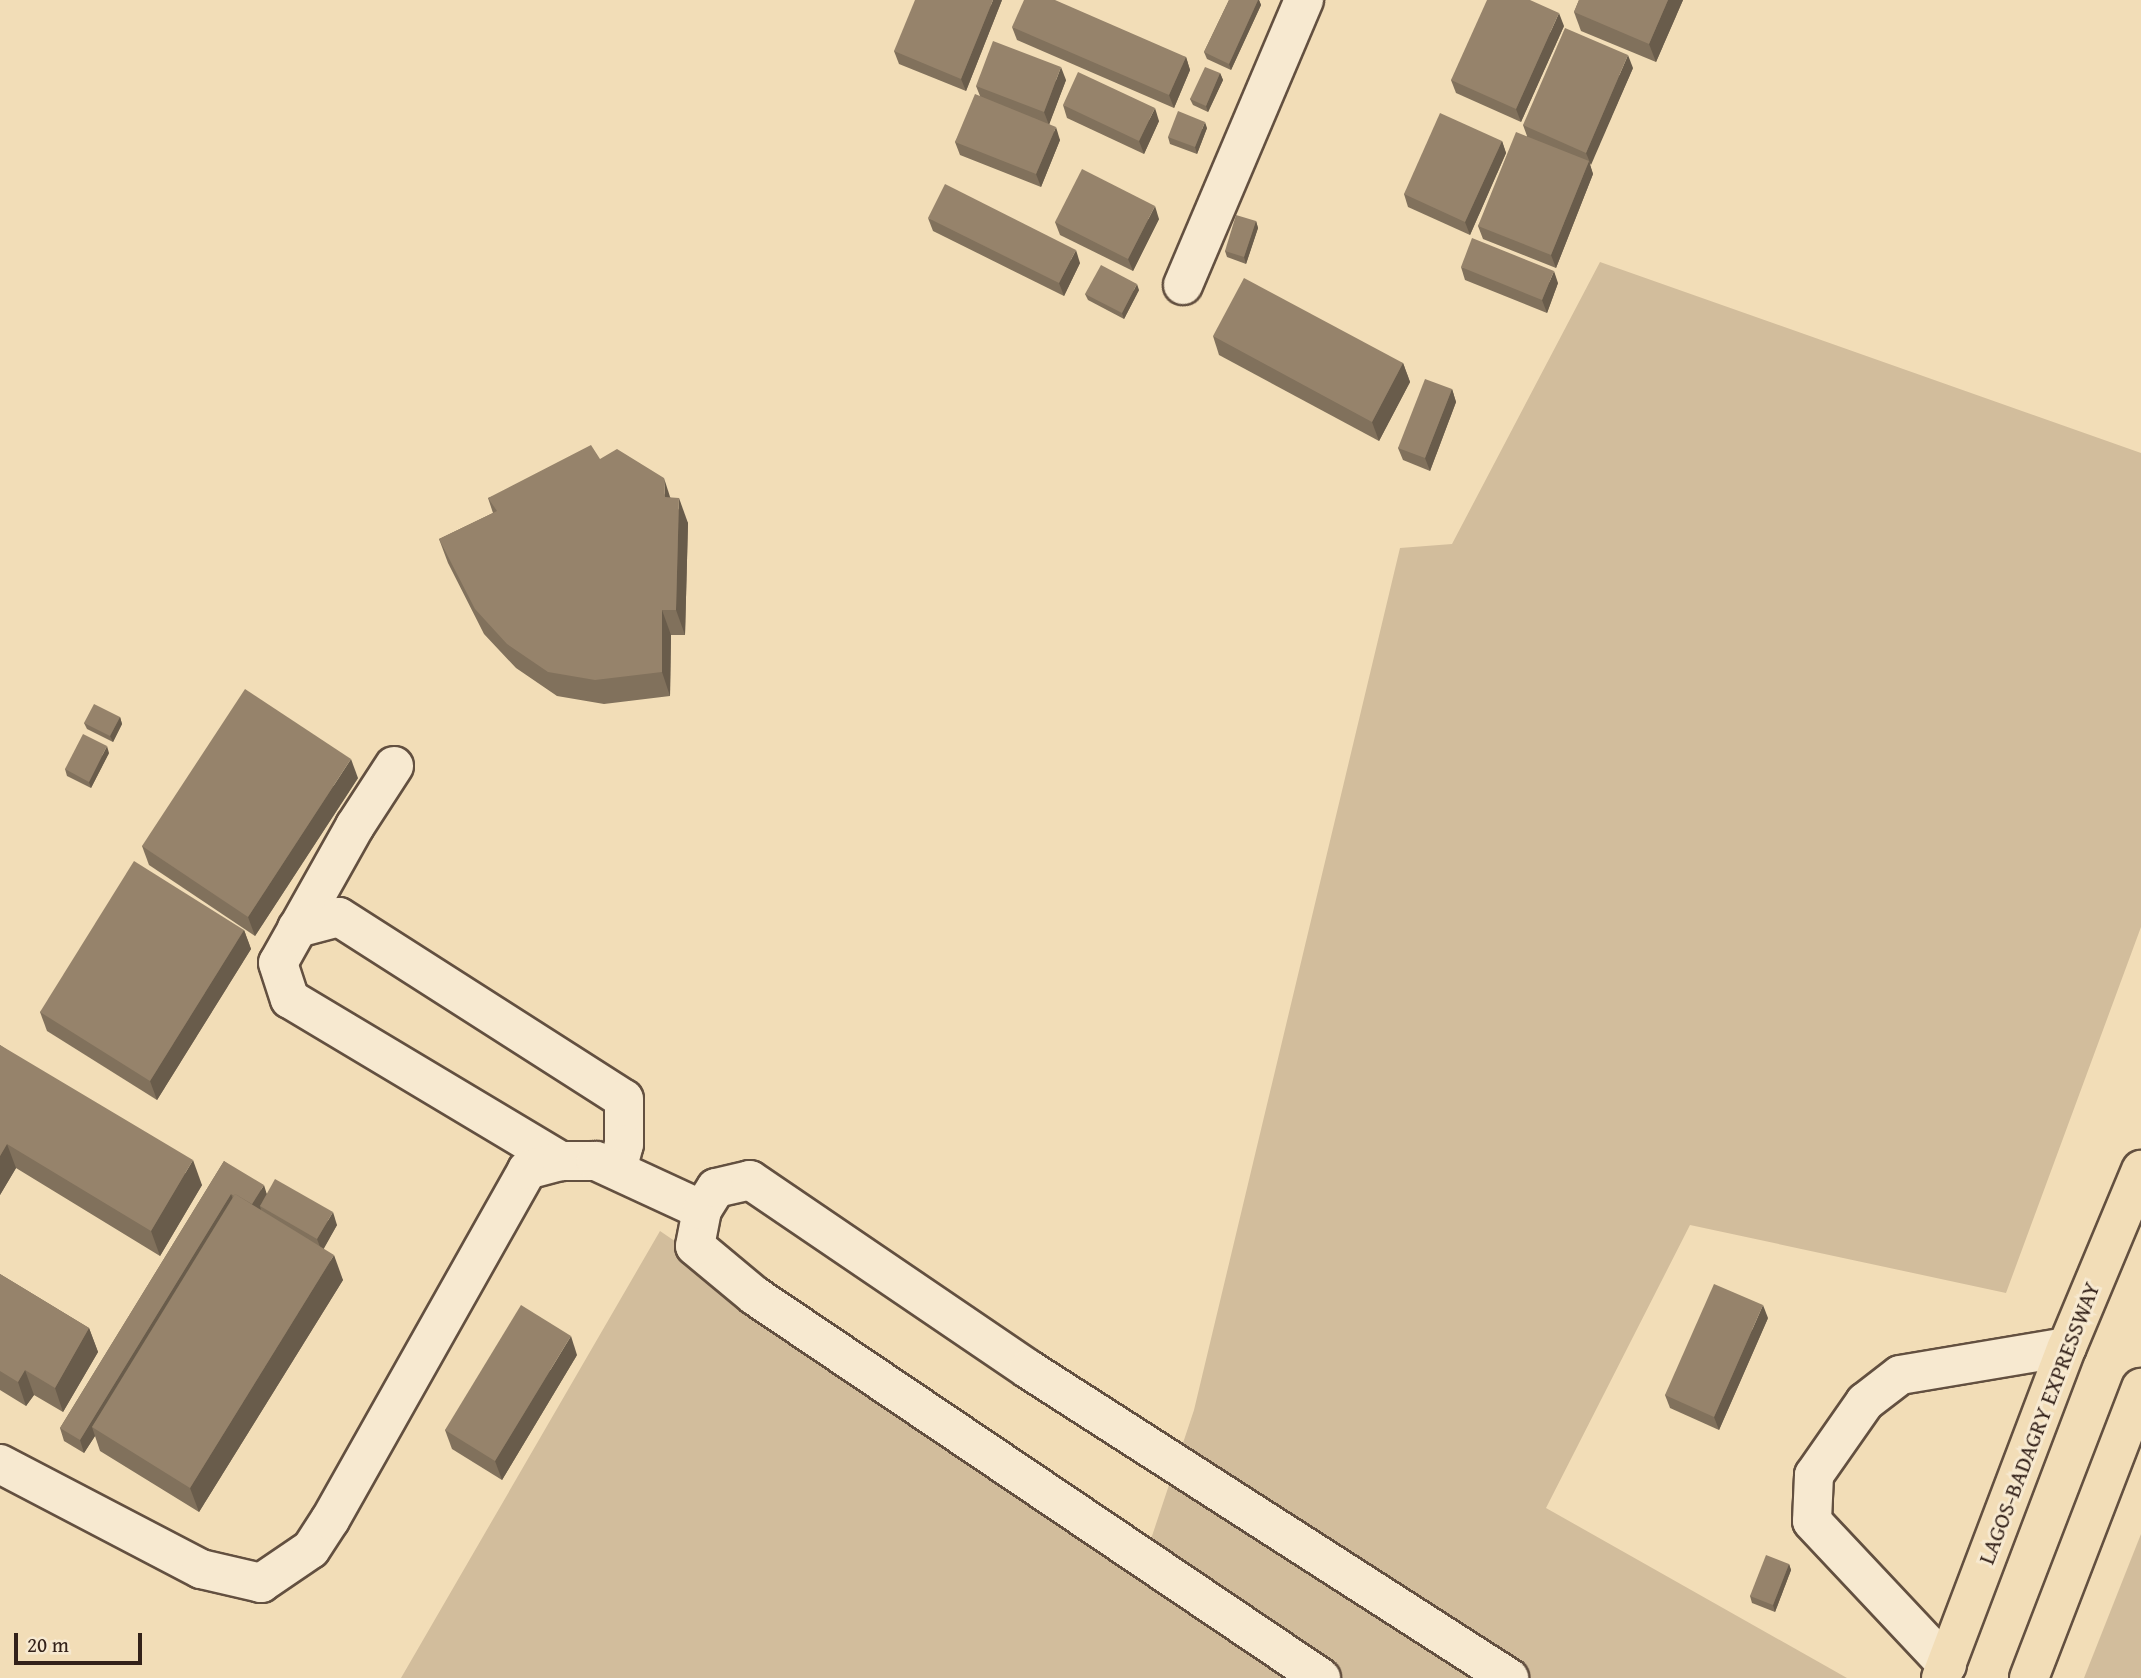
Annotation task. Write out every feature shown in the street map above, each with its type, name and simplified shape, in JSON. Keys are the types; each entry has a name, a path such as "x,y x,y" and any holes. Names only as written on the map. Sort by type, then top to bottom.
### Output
{"highway":[{"name":"LAGOS-BADAGRY EXPRESSWAY","path":"1944,1671 2067,1347 2141,1170"},
{"path":"2029,1678 2140,1395"}],"street":[{"path":"1183,285 1304,0"},
{"path":"394,766 278,963 290,999 561,1161"},
{"path":"297,928 340,917 624,1099 624,1144 618,1167"},
{"path":"0,1464 201,1569 261,1583 311,1549 330,1520 527,1170 561,1161 596,1161 618,1167 702,1210"},
{"path":"1321,1678 755,1296 695,1246 702,1210 716,1188 750,1180 1039,1376 1509,1678"},
{"path":"1944,1671 1812,1521 1814,1475 1865,1402 1900,1375 2067,1347"}],"shaded area":[{"path":"1600,262 2141,453 2141,927 2006,1293 1690,1225 1546,1508 1847,1678 401,1678 660,1231 1144,1560 1194,1410 1400,548 1452,544"},
{"path":"2141,1534 2141,1678 2084,1678"}],"building":[{"path":"915,0 993,0 961,79 894,51"},
{"path":"1024,0 1055,0 1186,57 1169,95 1012,27"},
{"path":"1229,0 1258,0 1229,64 1204,52"},
{"path":"1487,0 1530,0 1559,13 1516,109 1451,80"},
{"path":"1579,0 1668,0 1649,44 1574,12"},
{"path":"1565,28 1628,55 1586,153 1523,125"},
{"path":"993,41 1061,67 1044,112 976,86"},
{"path":"1205,67 1220,73 1206,106 1190,99"},
{"path":"1078,72 1155,108 1139,141 1063,105"},
{"path":"975,94 1056,127 1036,174 955,142"},
{"path":"1178,111 1205,122 1195,147 1168,137"},
{"path":"1440,113 1502,141 1465,222 1404,194"},
{"path":"1516,132 1589,161 1551,255 1478,226"},
{"path":"1082,169 1155,206 1128,259 1055,222"},
{"path":"945,184 1076,250 1059,283 928,218"},
{"path":"1236,215 1256,221 1244,257 1225,251"},
{"path":"1472,238 1554,271 1542,300 1461,267"},
{"path":"1101,265 1137,284 1122,313 1085,294"},
{"path":"1244,278 1403,363 1372,422 1213,336"},
{"path":"1425,379 1452,389 1425,458 1398,448"},
{"path":"591,445 600,459 617,449 664,478 665,497 679,498 676,610 662,610 662,672 595,680 548,672 507,644 475,609 439,539 497,511 488,498"},
{"path":"245,689 351,759 248,917 142,846"},
{"path":"94,704 120,717 110,736 84,723"},
{"path":"83,734 107,746 89,782 65,769"},
{"path":"134,861 244,930 150,1081 40,1012"},
{"path":"0,1045 193,1160 151,1231 7,1144 0,1156"},
{"path":"224,1161 264,1185 252,1204 231,1194 80,1440 60,1428"},
{"path":"275,1179 333,1212 317,1239 260,1206"},
{"path":"235,1194 334,1255 190,1488 92,1427"},
{"path":"0,1274 89,1328 55,1388 25,1370 18,1382 0,1371"},
{"path":"1714,1284 1763,1305 1714,1417 1665,1395"},
{"path":"521,1305 571,1336 495,1461 445,1430"},
{"path":"1766,1555 1789,1564 1773,1605 1750,1596"}]}
